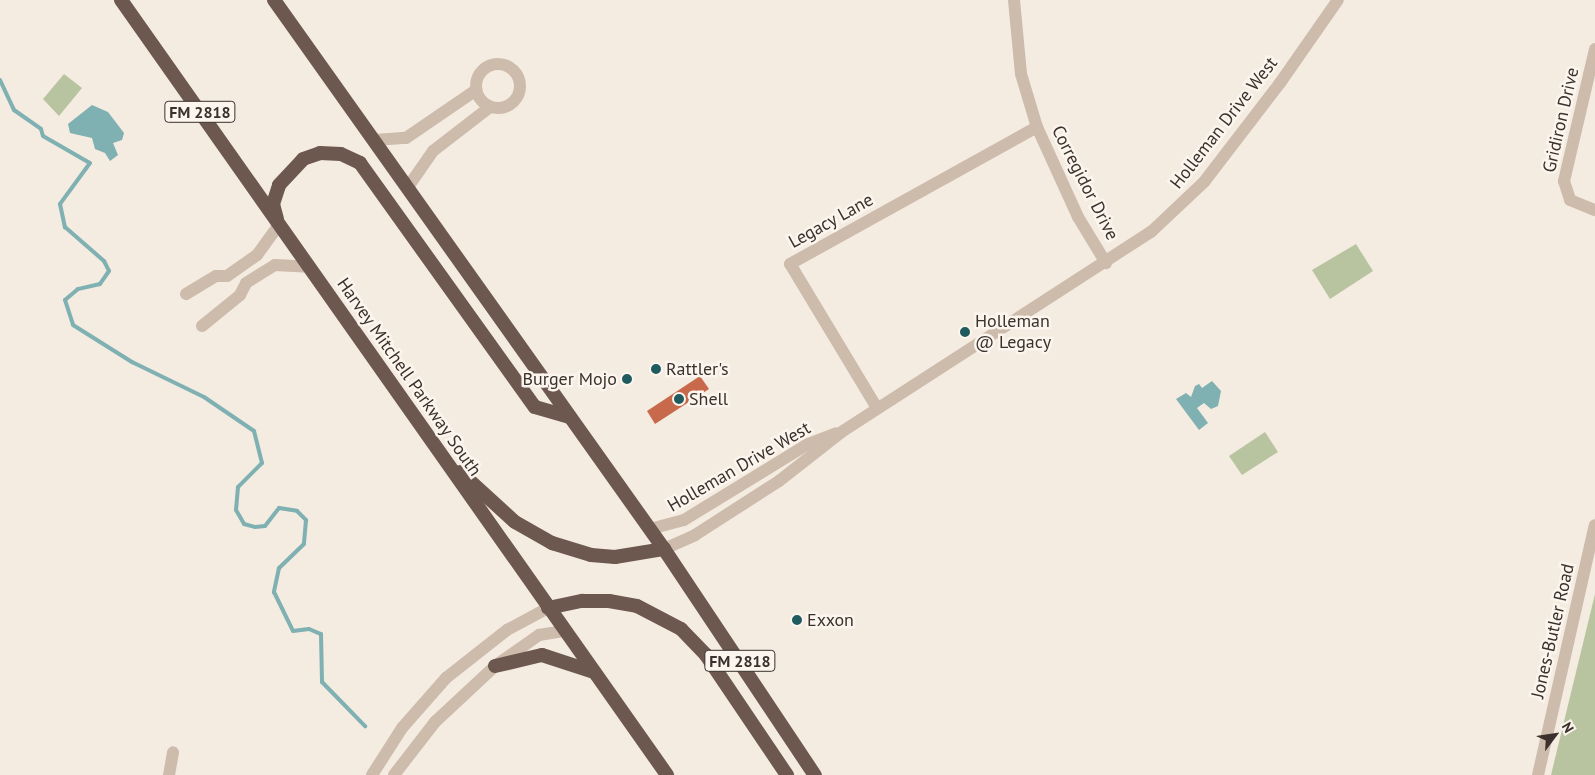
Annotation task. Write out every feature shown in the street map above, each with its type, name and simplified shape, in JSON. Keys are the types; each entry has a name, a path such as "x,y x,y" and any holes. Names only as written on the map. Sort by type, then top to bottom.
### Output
{"highway":[{"name":"Harvey Mitchell Parkway South","path":"121,0 667,775"},
{"name":"FM 2818","path":"274,0 664,549 814,775"},
{"path":"279,225 273,204 279,185 291,168 320,153 341,154 360,163 534,407 570,417"},
{"path":"436,449 498,509 533,536 591,555 615,557 664,549"},
{"path":"548,608 582,601 609,601 636,606 680,629 712,662 787,775"},
{"path":"495,666 542,655 594,672"}],"street":[{"name":"Corregidor Drive","path":"1014,0 1021,74 1037,127 1078,217 1106,263"},
{"name":"Holleman Drive West","path":"664,549 695,535 779,481 843,430 1106,263 1151,232 1204,182 1280,83 1338,0"},
{"name":"Gridiron Drive","path":"1595,49 1564,182 1570,200 1595,210"},
{"path":"494,64 505,65 515,71 520,82 516,98 502,108 490,107 481,101 476,90 480,74 494,64"},
{"path":"375,140 406,138 476,90"},
{"path":"408,187 433,151 490,107"},
{"name":"Legacy Lane","path":"877,408 790,264 1037,127"},
{"path":"186,294 216,276 226,276 257,255 279,225"},
{"path":"202,326 240,295 246,283 275,265 308,267"},
{"name":"Holleman Drive West","path":"650,529 684,520 808,444 843,430"},
{"name":"Jones-Butler Road","path":"1538,775 1595,525"},
{"path":"372,775 402,728 446,678 507,630 548,608"},
{"path":"394,775 435,722 495,666 540,635 564,631"},
{"path":"170,775 173,752"}],"green space":[{"path":"64,74 82,88 59,116 43,99"},
{"path":"1356,244 1373,271 1330,299 1312,270"},
{"path":"1265,432 1278,452 1242,475 1229,456"},
{"path":"1595,594 1595,775 1551,775"}],"water":[{"path":"92,105 108,112 124,133 122,140 113,143 118,155 110,161 105,153 95,149 92,138 70,133 68,124"},
{"path":"1212,381 1221,391 1218,406 1211,409 1204,403 1197,408 1208,423 1199,430 1176,399 1186,393 1191,397 1195,386 1199,384 1202,388"}],"building":[{"name":"Shell","path":"700,376 709,389 655,424 647,411"}],"waterway":[{"path":"0,80 14,110 41,129 43,136 90,163 60,204 65,227 104,261 109,271 100,284 78,289 65,300 73,325 132,362 204,397 254,431 262,463 238,487 236,510 244,524 255,527 265,526 279,508 297,511 306,520 304,544 279,568 274,592 293,631 309,629 321,634 322,682 365,726"}],"place":[{"name":"Holleman @ Legacy","path":"965,332"},
{"name":"Rattler's","path":"656,369"},
{"name":"Burger Mojo","path":"627,379"},
{"name":"Shell","path":"679,399"},
{"name":"Exxon","path":"797,620"}]}
